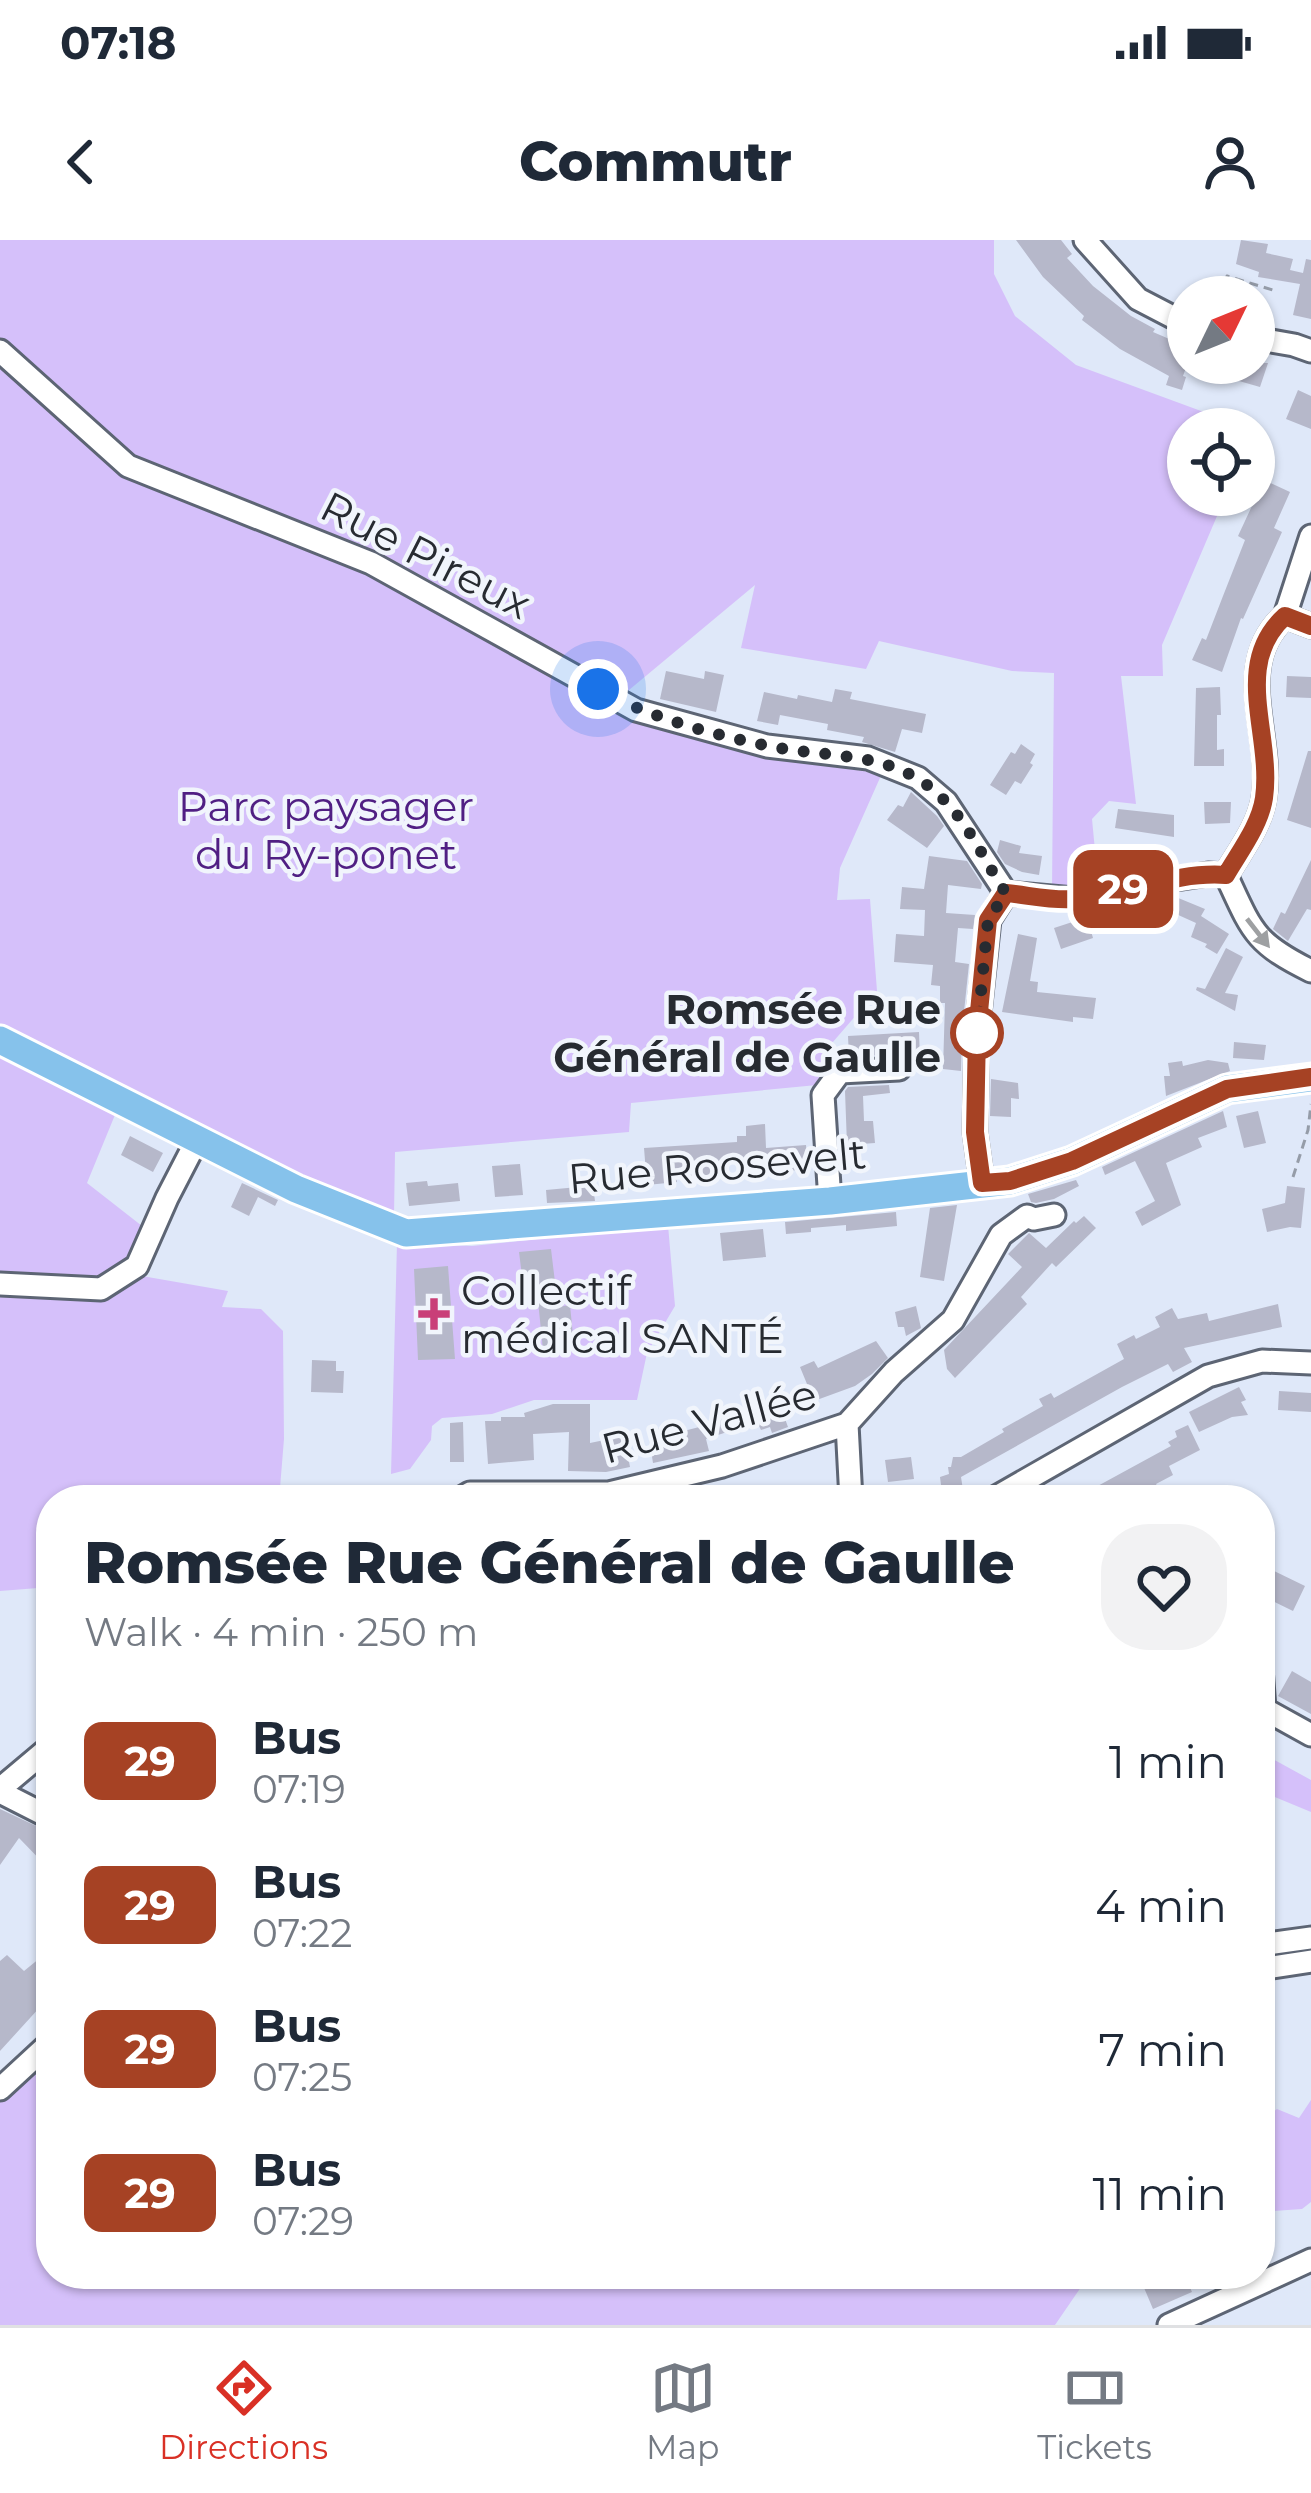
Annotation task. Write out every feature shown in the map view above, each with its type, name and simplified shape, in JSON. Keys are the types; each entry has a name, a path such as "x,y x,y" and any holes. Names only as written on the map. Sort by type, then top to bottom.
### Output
{"main road":[{"name":"Rue Roosevelt","path":"0,1040 296,1190 406,1233 830,1201 1010,1181 1072,1161 1227,1089 1311,1078"}],"street":[{"path":"1085,240 1138,299 1167,314"},
{"path":"1275,342 1311,351"},
{"name":"Rue Pireux","path":"0,351 128,466 371,563 636,710 767,746 868,758 918,778 946,802 1006,893"},
{"path":"1226,875 1263,803 1256,669 1268,632 1285,616 1311,536"},
{"path":"1285,616 1311,626"},
{"path":"982,1183 975,1132 977,1032 988,920 1006,893 1073,899 1163,880 1226,875"},
{"path":"1226,875 1262,943 1311,971"},
{"path":"830,1201 823,1095 840,1072 899,1069"},
{"path":"0,1284 101,1288 137,1266 198,1138"},
{"name":"Rue Vallée","path":"639,1485 722,1466 848,1424 894,1372 953,1320 1001,1234 1027,1216 1054,1215"},
{"path":"1017,1485 1208,1376 1262,1361 1311,1363"},
{"path":"848,1424 850,1485"},
{"path":"1275,1714 1311,1735"},
{"path":"36,1759 0,1791 36,1810"},
{"path":"1275,1943 1311,1937"},
{"path":"1275,1967 1311,1961"},
{"path":"0,2089 36,2056"},
{"path":"1275,2276 1311,2260"},
{"path":"1169,2325 1248,2289"}],"path":[{"path":"1293,1177 1311,1104"}],"green space":[{"name":"Parc paysager du Ry-ponet","path":"0,240 994,240 994,274 1015,316 1076,365 1193,408 1167,408 1167,516 1217,516 1162,645 1163,676 1121,676 1136,804 1109,801 1092,819 1098,882 1052,891 1054,673 1012,671 879,641 866,669 741,648 755,585 623,695 636,710 883,771 840,868 837,900 870,899 877,991 826,1050 817,1085 631,1103 629,1132 395,1152 394,1216 406,1233 0,1035"},
{"path":"0,1051 117,1110 87,1183 151,1233 142,1276 228,1291 222,1307 261,1309 283,1331 284,1439 280,1485 36,1485 36,1588 0,1591"},
{"path":"668,1225 675,1306 647,1353 637,1400 534,1400 492,1414 442,1418 432,1426 431,1440 410,1469 391,1474 397,1243 472,1246"},
{"path":"1275,1760 1311,1780 1311,1812 1275,1797"},
{"path":"36,2072 36,2289 1080,2289 1055,2325 0,2325 0,2102"},
{"path":"1311,2100 1311,2202 1302,2209 1275,2211 1275,2111 1299,2118"}],"building":[{"path":"1016,240 1061,240 1072,254 1067,258 1093,286 1167,338 1167,375 1120,349 1082,320 1084,316 1043,277"},
{"path":"1241,240 1268,244 1266,253 1293,259 1290,270 1303,273 1306,259 1311,260 1311,319 1293,315 1300,284 1258,276 1259,272 1236,264"},
{"path":"1298,390 1311,396 1311,429 1286,419"},
{"path":"1275,485 1290,492 1274,528 1282,532 1241,618 1222,672 1192,660 1202,638 1206,640 1245,540 1238,536 1247,516 1275,516"},
{"path":"666,671 704,679 705,671 724,675 716,712 660,699"},
{"path":"1287,676 1311,677 1311,698 1286,697"},
{"path":"1220,687 1217,750 1224,749 1224,766 1194,766 1196,688"},
{"path":"835,689 852,692 850,699 926,714 922,733 902,729 895,752 862,742 864,737 827,730 828,724 780,715 778,725 757,721 764,692 832,702"},
{"path":"1021,744 1035,754 1033,765 1021,784 1015,781 1006,795 990,785"},
{"path":"1311,751 1311,828 1287,820"},
{"path":"911,792 944,826 927,848 887,820 898,805 903,807"},
{"path":"1204,802 1231,802 1230,823 1205,824"},
{"path":"1118,809 1174,815 1174,837 1115,828"},
{"path":"1000,840 1021,846 1019,853 1042,856 1039,875 1005,864 997,852"},
{"path":"1129,853 1131,872 1107,877 1103,858"},
{"path":"929,856 967,861 982,884 981,889 948,885 946,913 975,915 973,929 958,928 955,962 969,964 961,1071 943,1069 945,1003 940,1003 940,986 931,985 933,965 894,962 896,934 924,936 925,910 900,909 902,887 924,889"},
{"path":"1311,860 1311,910 1307,909 1288,941 1273,929"},
{"path":"1171,895 1205,909 1201,916 1229,934 1217,954 1191,937 1196,923 1165,909 1134,914 1135,921 1091,931 1093,938 1061,949 1054,928 1102,909"},
{"path":"1018,934 1037,938 1030,981 1038,982 1037,992 1096,998 1093,1019 1073,1017 1073,1022 1002,1012"},
{"path":"1226,948 1243,957 1225,993 1238,995 1235,1011 1196,990 1205,989"},
{"path":"919,1032 920,1060 898,1054 849,1057 848,1036"},
{"path":"1234,1042 1266,1045 1264,1060 1233,1058"},
{"path":"1208,1060 1228,1063 1230,1071 1166,1096 1168,1063 1182,1061 1183,1066"},
{"path":"991,1079 1018,1083 1019,1099 1011,1098 1011,1117 990,1116"},
{"path":"889,1085 890,1093 863,1096 864,1121 873,1121 875,1143 847,1145 845,1091"},
{"path":"1223,1111 1227,1127 1198,1138 1202,1147 1166,1163 1181,1205 1142,1226 1135,1212 1155,1201 1135,1161 1105,1175 1102,1167"},
{"path":"1258,1111 1266,1143 1244,1148 1236,1116"},
{"path":"765,1124 766,1148 806,1145 808,1169 749,1175 748,1160 720,1161 721,1176 676,1177 677,1182 647,1185 644,1148 737,1142 737,1136 746,1136 746,1126"},
{"path":"130,1136 163,1153 153,1172 121,1155"},
{"path":"520,1164 523,1195 495,1197 492,1166"},
{"path":"592,1178 595,1201 547,1203 546,1190 578,1187 577,1180"},
{"path":"1076,1180 1079,1186 1054,1199 1031,1202 1028,1194"},
{"path":"427,1181 428,1186 458,1183 460,1201 409,1206 406,1183"},
{"path":"242,1183 278,1200 275,1206 258,1197 249,1216 231,1207"},
{"path":"1287,1186 1305,1188 1301,1228 1267,1232 1262,1209 1285,1203"},
{"path":"957,1205 944,1281 920,1277 930,1208"},
{"path":"896,1212 897,1226 846,1231 846,1225 786,1234 785,1222"},
{"path":"1084,1216 1096,1228 1056,1267 1052,1263 1021,1297 1027,1304 955,1378 947,1369 944,1350 1022,1267 1008,1254 1029,1233 1046,1248"},
{"path":"763,1229 766,1257 723,1261 720,1233"},
{"path":"551,1249 558,1307 570,1305 574,1346 543,1350 537,1291 524,1292 519,1252"},
{"name":"Collectif médical SANTÉ","path":"448,1266 455,1359 418,1360 414,1269"},
{"path":"1278,1304 1282,1327 1184,1348 1192,1362 1173,1372 1168,1364 1122,1387 961,1477 962,1485 941,1485 940,1477 949,1474 953,1457 961,1457 1043,1406 1039,1399 1051,1393 1054,1398 1124,1359 1117,1344 1160,1327 1155,1317 1172,1308 1178,1319 1207,1313 1209,1321"},
{"path":"916,1306 921,1328 906,1336 895,1312"},
{"path":"876,1341 888,1358 872,1374 855,1386 814,1401 800,1367 814,1361 818,1368"},
{"path":"312,1360 336,1361 336,1371 344,1371 343,1393 311,1392"},
{"path":"1239,1387 1248,1415 1199,1432 1189,1412"},
{"path":"1279,1391 1311,1393 1311,1412 1278,1410"},
{"path":"766,1402 769,1409 780,1405 788,1427 772,1433 770,1427 761,1430 757,1422 706,1439 709,1451 653,1463 648,1431 670,1426 672,1434"},
{"path":"553,1404 590,1404 590,1443 624,1436 630,1467 568,1471 569,1432 533,1434 534,1460 488,1464 485,1421 525,1417 524,1413"},
{"path":"463,1422 464,1462 450,1462 450,1423"},
{"path":"1188,1425 1200,1450 1169,1466 1173,1475 1157,1485 1100,1485 1171,1446 1168,1442 1177,1437 1175,1431"},
{"path":"911,1457 914,1479 888,1482 885,1460"},
{"path":"1275,1571 1305,1586 1293,1611 1275,1602"},
{"path":"1292,1671 1311,1682 1311,1714 1278,1696"},
{"path":"0,1809 36,1826 36,1856 19,1838 0,1865"},
{"path":"7,1955 24,1971 36,1961 36,2011 0,2051 0,1961"},
{"path":"1145,2289 1191,2289 1192,2292 1153,2309"}],"bus line":[{"name":"29","path":"1311,626 1285,616 1268,632 1256,669 1263,803 1226,875 1163,880 1073,899 1006,893 988,920 977,1032 975,1132 982,1183 1010,1181 1072,1161 1227,1089 1311,1077"}],"place":[{"name":"Romsée Rue Général de Gaulle","path":"977,1033"},
{"name":"Collectif médical SANTÉ","path":"434,1314"}],"route":[{"path":"598,689 636,710 767,746 868,758 918,778 946,802 1006,893 988,920 977,1033"}]}
